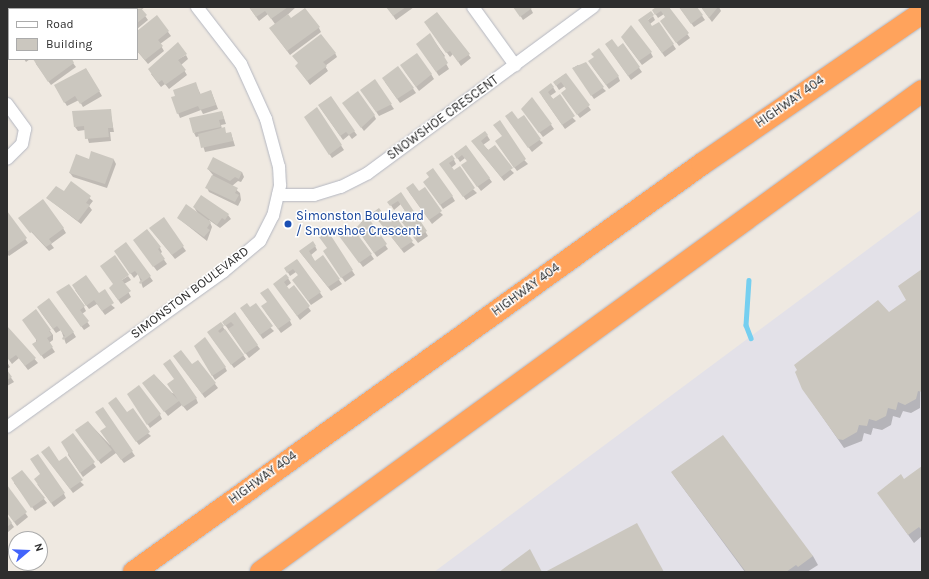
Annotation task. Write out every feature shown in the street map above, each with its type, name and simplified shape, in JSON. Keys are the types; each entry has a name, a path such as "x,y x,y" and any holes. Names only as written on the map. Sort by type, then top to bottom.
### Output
{"highway":[{"name":"HIGHWAY 404","path":"134,572 708,160 922,13"},
{"path":"260,572 922,91"}],"street":[{"name":"SIMONSTON BOULEVARD","path":"7,427 223,272 260,241 273,216 278,195 279,167 269,131 254,90 241,64 197,7"},
{"path":"473,7 516,65"},
{"name":"SNOWSHOE CRESCENT","path":"278,195 314,195 341,187 368,173 594,7"},
{"path":"7,104 25,129 22,144 7,159"}],"shaded area":[{"path":"922,209 922,572 434,572"}],"building":[{"path":"7,7 14,8 8,8 7,28"},
{"path":"140,7 147,15 138,22 138,8 112,8"},
{"path":"249,7 288,7 271,19 265,11 256,17"},
{"path":"386,7 406,7 393,16"},
{"path":"513,7 531,7 532,8 520,17"},
{"path":"656,7 669,7 689,33 676,43 660,21 665,17 661,11 655,15 652,10"},
{"path":"679,7 697,7 703,15 691,24"},
{"path":"701,7 718,7 709,18"},
{"path":"305,8 320,27 287,51 269,28 288,14 291,18"},
{"path":"651,11 654,15 648,20 652,26 659,22 674,44 662,53 638,20"},
{"path":"437,12 470,54 458,62 450,51 446,53 424,22"},
{"path":"157,15 169,31 158,40 163,46 145,60 138,52 138,30"},
{"path":"631,25 652,52 639,61 621,37"},
{"path":"8,33 7,52 7,34"},
{"path":"430,33 448,63 436,72 416,44"},
{"path":"321,34 336,53 323,62 327,66 307,81 295,66 298,63 292,56"},
{"path":"612,39 618,47 623,43 640,67 628,76 605,44"},
{"path":"178,42 187,54 178,60 186,70 165,85 162,80 158,83 148,69"},
{"path":"599,48 619,76 606,85 588,61 594,57 591,54"},
{"path":"417,53 432,74 416,87 400,65"},
{"path":"34,60 72,60 74,63 48,82"},
{"path":"586,62 604,87 591,96 572,68"},
{"path":"398,66 414,88 397,99 382,78"},
{"path":"86,68 100,91 80,104 75,96 64,103 54,85"},
{"path":"566,73 590,105 577,115 561,93 566,89 561,82 556,86 553,82"},
{"path":"375,79 392,104 376,112 360,90"},
{"path":"196,82 200,94 211,90 216,105 200,110 198,106 177,114 171,97 175,96 173,90"},
{"path":"551,83 554,87 548,92 553,99 560,94 575,116 562,125 539,92"},
{"path":"358,91 375,115 361,128 342,103"},
{"path":"331,96 355,131 349,135 346,132 340,136 318,105"},
{"path":"532,97 552,124 539,133 521,109"},
{"path":"317,107 342,145 329,155 304,117"},
{"path":"111,109 113,128 108,128 109,137 85,139 84,126 74,127 72,111"},
{"path":"222,111 224,119 219,120 221,127 193,133 189,118"},
{"path":"512,111 518,119 524,115 541,139 528,148 505,116"},
{"path":"500,120 526,159 514,168 495,141 502,136 493,125"},
{"path":"225,127 226,133 231,132 233,141 201,148 198,134"},
{"path":"485,131 488,135 481,141 488,150 495,145 513,168 501,177 471,141"},
{"path":"466,145 490,178 477,187 461,165 467,161 462,155 457,159 454,154"},
{"path":"91,151 114,159 105,184 69,173 76,154 89,159"},
{"path":"452,155 455,159 449,163 454,170 460,166 475,188 463,197 439,164"},
{"path":"213,157 242,172 239,179 235,177 230,181 207,169"},
{"path":"433,168 453,196 440,205 423,182 429,177 426,173"},
{"path":"212,175 238,188 235,193 239,195 235,202 205,188"},
{"path":"71,181 91,196 86,203 90,205 78,221 46,198 56,186 64,191"},
{"path":"413,183 419,191 425,187 442,211 429,220 406,188"},
{"path":"401,192 427,231 415,239 397,216 405,211 398,201 390,206 387,202"},
{"path":"201,195 229,214 225,220 222,218 217,225 193,207"},
{"path":"43,199 64,228 49,239 52,243 46,247 32,232 30,233 18,218"},
{"path":"186,204 211,222 207,228 210,230 204,237 177,218"},
{"path":"379,208 387,219 394,214 413,241 401,249 372,213"},
{"path":"7,211 27,238 7,252"},
{"path":"367,216 387,244 374,253 356,228"},
{"path":"164,217 184,246 172,255 149,228"},
{"path":"343,227 349,235 355,231 372,254 359,263 336,232"},
{"path":"147,229 161,247 158,249 165,259 153,267 133,240"},
{"path":"328,231 353,270 341,278 323,251 327,248 319,237"},
{"path":"313,241 316,246 309,251 315,261 323,255 340,279 328,287 299,251"},
{"path":"126,242 151,276 140,284 139,282 142,280 135,271 130,274 114,251"},
{"path":"115,255 129,275 122,280 131,291 118,300 109,288 113,284 100,266"},
{"path":"297,259 321,292 308,301 292,280 298,275 293,269 287,273 284,268"},
{"path":"922,269 922,392 918,391 916,399 905,405 898,402 896,410 888,408 886,416 876,421 869,419 867,426 859,425 857,432 843,440 838,439 802,389 795,372 797,370 794,365 878,300 889,312 906,300 898,286"},
{"path":"286,274 289,278 284,282 289,289 294,285 310,306 297,316 273,284"},
{"path":"86,275 99,293 105,289 114,303 102,311 94,300 86,306 72,285"},
{"path":"69,284 85,306 80,310 89,321 81,327 56,292"},
{"path":"268,288 291,320 278,329 261,306 267,302 260,293"},
{"path":"49,298 74,332 63,340 62,338 65,336 57,326 53,329 37,307"},
{"path":"247,303 250,307 256,303 273,326 260,335 240,308"},
{"path":"36,309 51,330 49,331 52,335 47,338 53,347 41,356 32,344 37,341 22,320"},
{"path":"235,312 258,345 245,354 228,329 234,325 231,322 225,326 222,322"},
{"path":"221,322 224,326 218,331 220,333 225,329 244,355 231,365 207,332"},
{"path":"7,326 36,358 25,366 16,355 9,360 7,357"},
{"path":"205,337 226,367 212,376 194,346"},
{"path":"181,350 192,364 198,360 216,383 202,394 173,356"},
{"path":"170,359 197,398 183,407 179,401 164,412 142,383 154,374 178,400 167,384 174,379 163,364"},
{"path":"7,370 12,377 7,380"},
{"path":"139,385 161,414 147,425 127,394"},
{"path":"116,397 127,412 133,408 150,432 136,442 108,403"},
{"path":"103,407 133,451 121,460 100,431 106,427 95,412"},
{"path":"88,421 112,450 98,461 75,430"},
{"path":"73,433 95,462 80,473 61,442"},
{"path":"723,435 813,556 798,567 796,565 786,572 746,572 671,472"},
{"path":"49,446 59,461 66,456 83,480 70,489 41,452"},
{"path":"38,454 65,493 51,503 34,479 40,474 30,459"},
{"path":"922,466 922,531 919,527 908,535 877,493 901,474 904,479"},
{"path":"22,470 45,498 31,508 11,478"},
{"path":"7,485 27,512 14,522 7,513"},
{"path":"7,515 12,523 7,527"},
{"path":"637,523 664,572 545,572"},
{"path":"530,549 542,572 499,572"}],"waterway":[{"path":"749,280 746,325 751,338"}],"place":[{"name":"Simonston Boulevard / Snowshoe Crescent","path":"288,224"}]}
